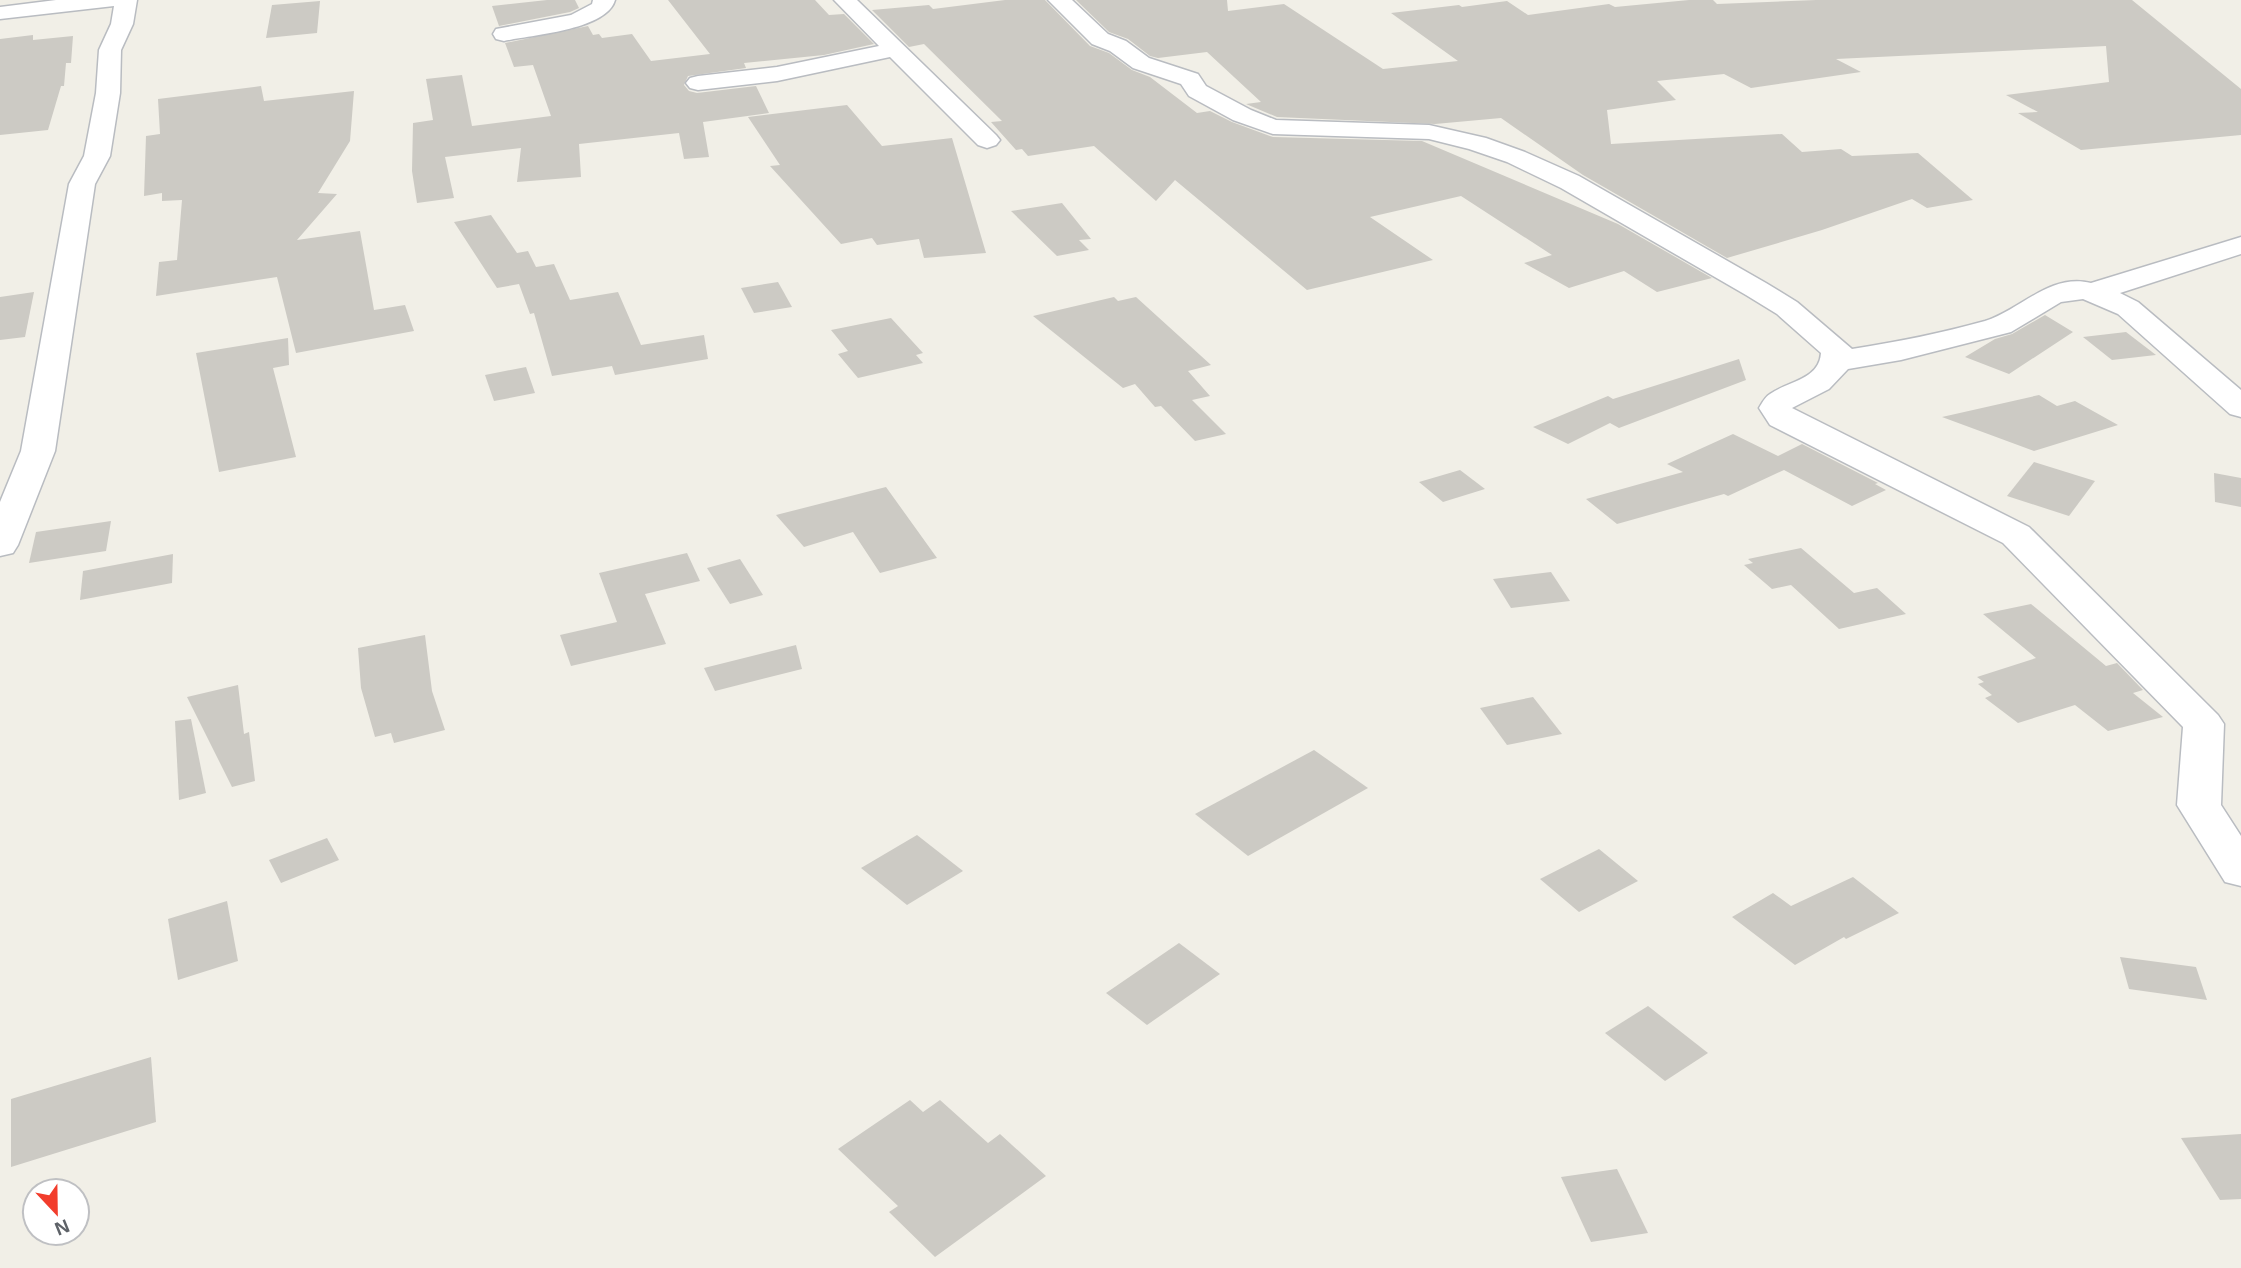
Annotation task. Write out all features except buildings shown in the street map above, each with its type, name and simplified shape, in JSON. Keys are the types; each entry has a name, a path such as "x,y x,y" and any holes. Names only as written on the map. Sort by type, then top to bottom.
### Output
{"street":[{"path":"0,13 111,0"},
{"path":"0,545 38,451 82,184 97,156 108,93 110,50 122,24 127,0"},
{"path":"505,34 577,20 602,7 604,0"},
{"path":"845,0 987,140"},
{"path":"1059,0 1080,17 1100,39 1118,46 1142,63 1190,79 1197,91 1261,123 1292,128 1403,129 1477,143 1516,157 1570,182 1787,308 1837,350 1838,361 1832,373 1779,402 1775,408 1782,418 2016,535 2204,724 2199,805 2241,871"},
{"path":"698,83 777,74 897,49"},
{"path":"1838,361 1901,351 2000,326 2053,295 2067,291 2094,292 2241,245"},
{"path":"2094,292 2128,309 2241,407"}]}
